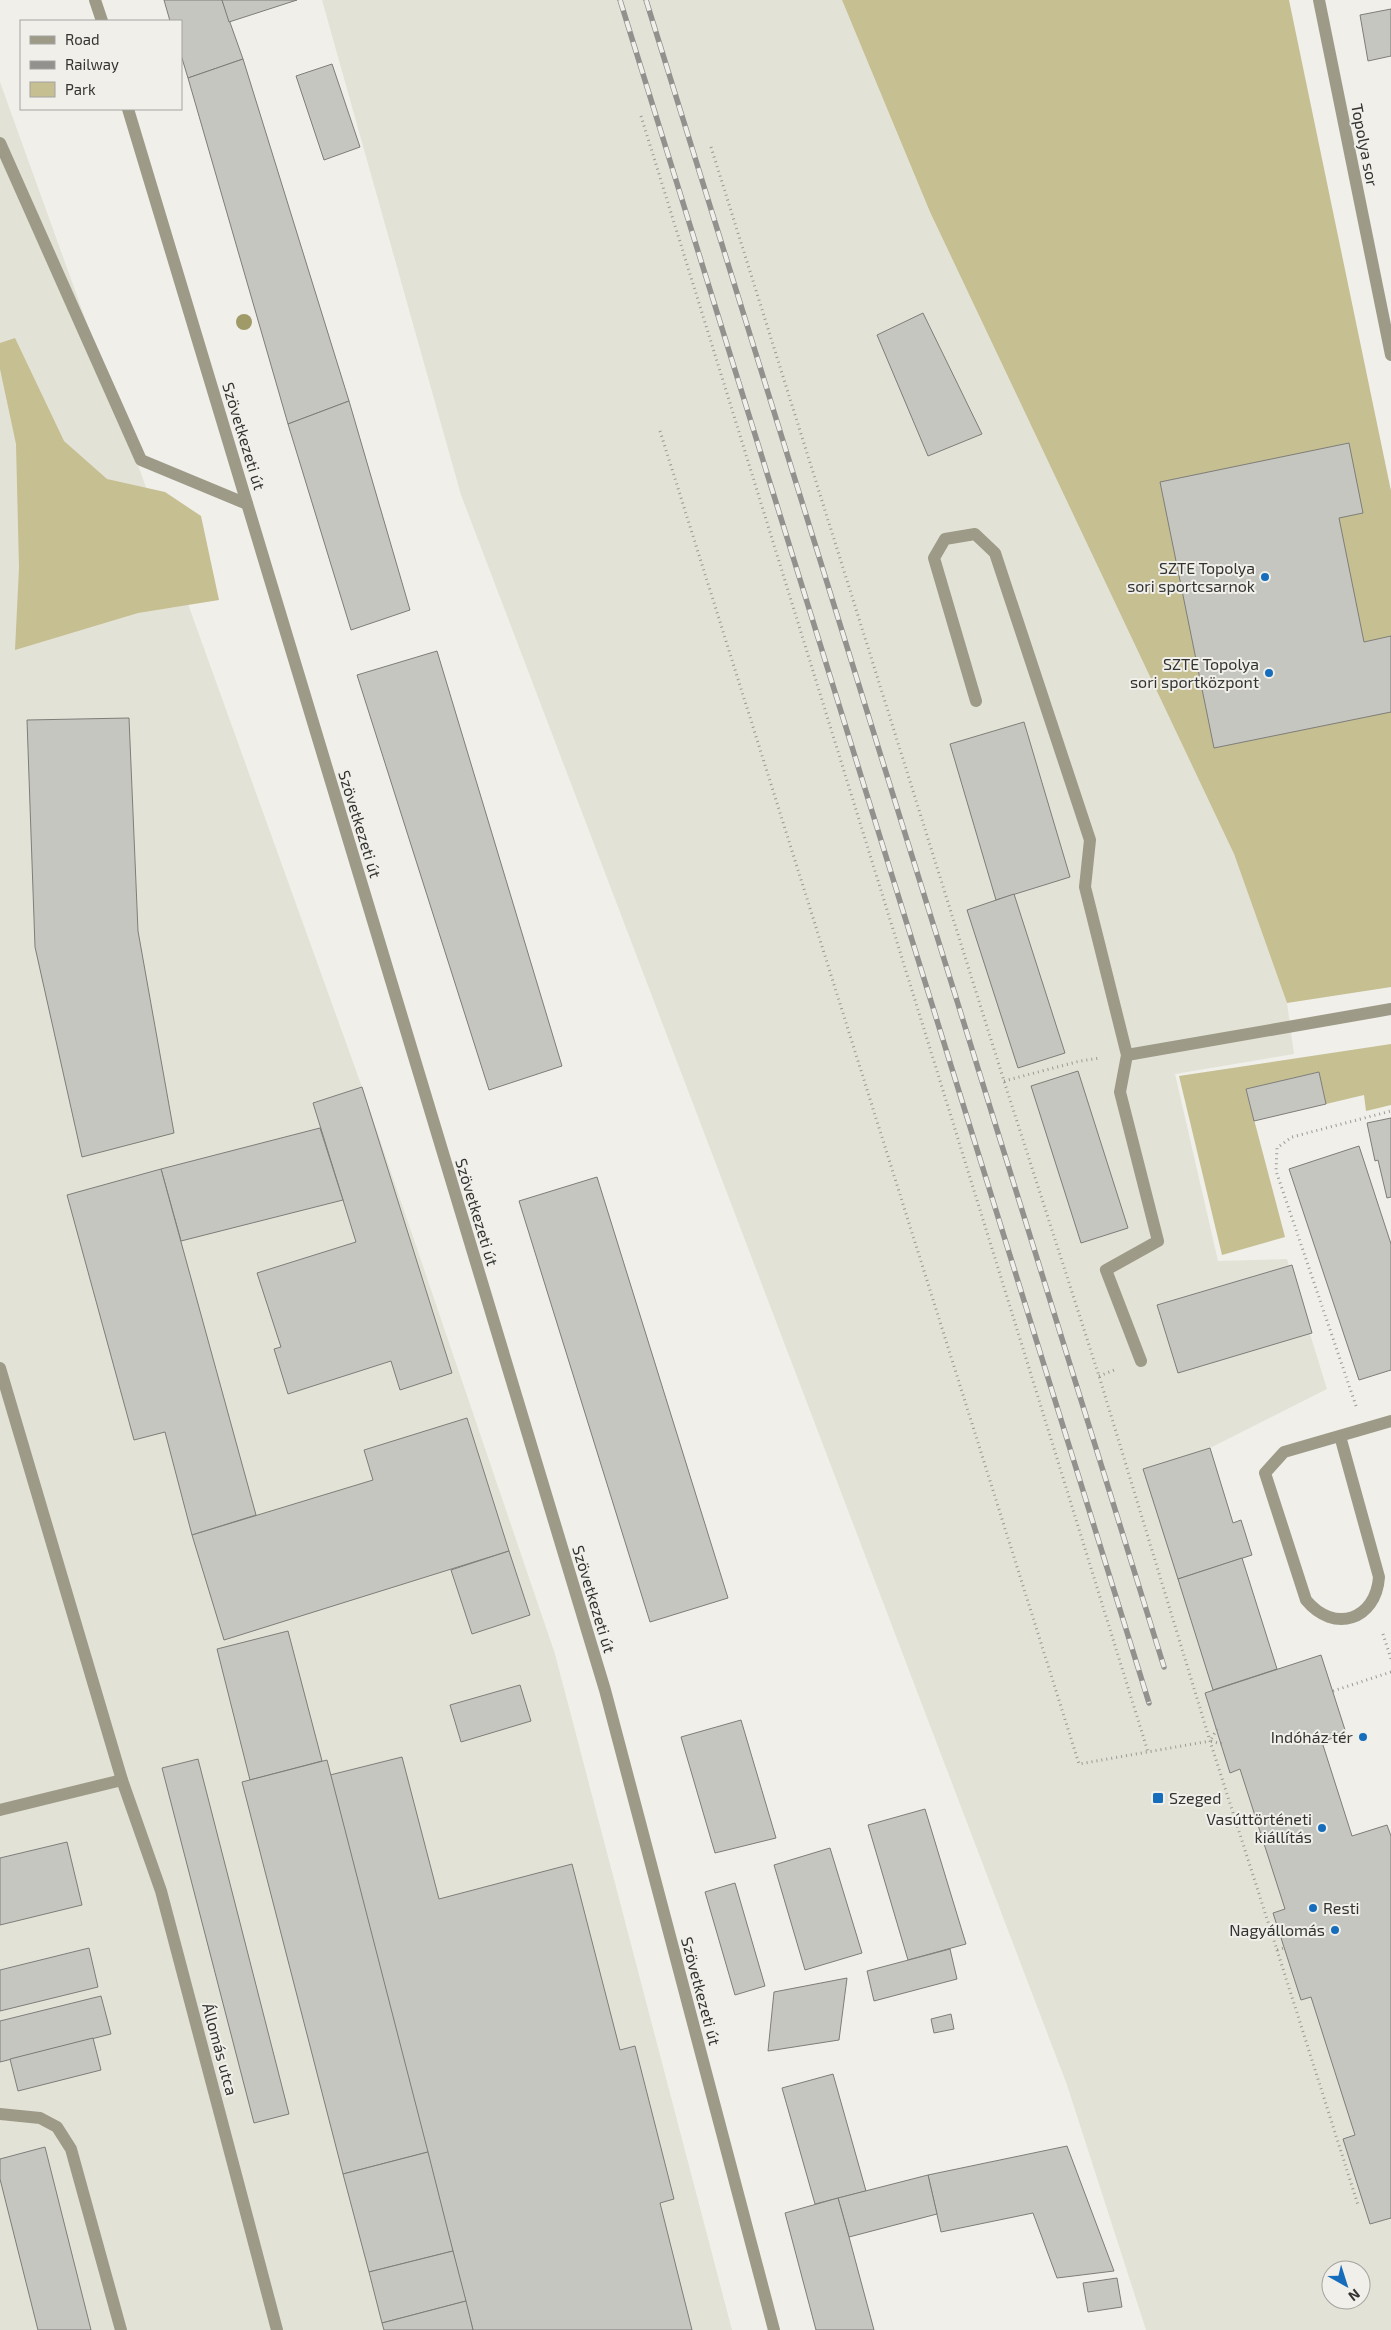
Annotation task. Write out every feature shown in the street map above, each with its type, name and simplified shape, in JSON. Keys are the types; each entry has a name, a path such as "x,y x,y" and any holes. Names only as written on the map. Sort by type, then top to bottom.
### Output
{"street":[{"path":"95,0 102,20"},
{"name":"Topolya sor","path":"1319,0 1391,355"},
{"name":"Szövetkezeti út","path":"128,110 605,1690 774,2330"},
{"path":"0,143 141,460 247,504"},
{"path":"976,700 934,558 945,539 975,534 995,553 1090,840 1085,887 1127,1055 1120,1092 1158,1241 1106,1270 1141,1361"},
{"path":"1127,1055 1391,1009"},
{"name":"Állomás utca","path":"0,1368 122,1780 161,1891 277,2330"},
{"path":"1340,1436 1379,1577 1378,1590 1372,1602 1362,1613 1350,1618 1337,1620 1319,1613 1306,1600 1264,1473 1284,1452 1391,1421"},
{"path":"0,1810 122,1780"},
{"path":"0,2114 40,2118 57,2127 71,2149 121,2330"}],"path":[{"path":"641,116 1148,1752"},
{"path":"711,147 1004,1081 1099,1376 1210,1741 1358,2205"},
{"path":"660,431 1079,1764 1210,1741 1222,1744"},
{"path":"1004,1081 1080,1061 1127,1055"},
{"path":"1364,1429 1276,1171 1277,1148 1292,1137 1391,1111"},
{"path":"1383,1634 1391,1659"},
{"path":"1333,1691 1391,1672"},
{"path":"1210,1741 1217,1729"},
{"path":"1277,1950 1284,1948"}],"shaded area":[{"path":"322,0 842,0 930,212 1234,854 1287,1003 1294,1054 1175,1074 1218,1261 1287,1259 1327,1389 1210,1448 1233,1522 1241,1520 1252,1555 1242,1558 1277,1669 1321,1655 1346,1733 1322,1742 1352,1836 1387,1825 1391,1836 1391,2330 1146,2330 1067,2085 461,495"},
{"path":"0,82 362,1087 555,1654 732,2330 0,2330"}],"green space":[{"name":"SZTE Topolya sori sportközpont","path":"842,0 1289,0 1391,491 1391,987 1287,1003 1234,854 930,212"},
{"path":"15,338 64,441 107,479 165,492 201,516 219,600 138,613 15,650 19,568 16,444 0,369 0,343"},
{"path":"1391,1044 1391,1105 1366,1111 1364,1095 1326,1104 1319,1072 1246,1089 1285,1237 1222,1255 1179,1076"}],"building":[{"path":"164,0 222,0 243,59 188,78 182,58 182,20 170,20"},
{"path":"222,0 297,0 229,22"},
{"path":"1391,9 1391,56 1368,61 1360,15"},
{"path":"243,59 349,401 288,424 188,78"},
{"path":"332,64 360,147 324,160 296,76"},
{"path":"923,313 982,434 928,456 877,335"},
{"path":"349,401 410,610 351,630 288,424"},
{"name":"SZTE Topolya sori sportcsarnok","path":"1349,443 1363,513 1339,518 1364,642 1391,636 1391,712 1214,748 1160,482"},
{"path":"437,651 562,1066 489,1090 357,675"},
{"path":"129,718 138,931 174,1133 82,1157 35,947 27,720"},
{"path":"1024,722 1070,877 996,900 950,744"},
{"path":"1014,894 1065,1053 1018,1068 967,910"},
{"path":"1078,1071 1128,1228 1081,1243 1031,1086"},
{"path":"1319,1072 1326,1104 1254,1121 1246,1089"},
{"path":"362,1087 452,1373 400,1390 391,1361 288,1394 274,1349 281,1347 257,1273 356,1242 313,1103"},
{"path":"1391,1118 1391,1197 1387,1198 1378,1160 1375,1161 1367,1123"},
{"path":"320,1128 343,1200 181,1241 161,1169"},
{"path":"1359,1146 1391,1244 1391,1370 1359,1380 1289,1169"},
{"path":"161,1169 256,1515 192,1535 165,1432 134,1440 67,1195"},
{"path":"597,1177 728,1598 650,1622 519,1201"},
{"path":"1292,1265 1312,1333 1178,1373 1157,1305"},
{"path":"467,1418 509,1551 224,1640 192,1535 373,1480 364,1450"},
{"path":"1210,1448 1233,1523 1241,1520 1252,1555 1178,1579 1143,1469"},
{"path":"509,1551 530,1615 472,1634 451,1570"},
{"path":"1242,1558 1277,1669 1213,1690 1178,1579"},
{"path":"288,1631 322,1761 250,1780 217,1649"},
{"name":"Nagyállomás","path":"1321,1655 1346,1733 1322,1742 1352,1836 1387,1825 1391,1836 1391,2218 1370,2224 1343,2139 1355,2135 1311,1997 1301,2000 1273,1913 1285,1909 1240,1769 1230,1773 1205,1693"},
{"path":"520,1685 531,1721 461,1742 450,1705"},
{"path":"741,1720 776,1838 715,1853 681,1737"},
{"path":"402,1757 439,1899 572,1864 620,2050 635,2046 674,2199 660,2203 692,2330 473,2330 330,1775"},
{"path":"198,1759 289,2114 254,2123 162,1768"},
{"path":"327,1760 428,2152 343,2174 242,1782"},
{"path":"925,1809 966,1944 908,1960 868,1825"},
{"path":"67,1842 82,1905 0,1925 0,1858"},
{"path":"830,1848 862,1953 805,1970 774,1865"},
{"path":"735,1883 765,1986 735,1995 705,1892"},
{"path":"89,1948 98,1987 0,2011 0,1970"},
{"path":"950,1949 957,1979 874,2001 867,1971"},
{"path":"847,1978 839,2040 768,2051 774,1992"},
{"path":"101,1996 111,2034 0,2062 0,2021"},
{"path":"951,2014 954,2029 934,2033 931,2019"},
{"path":"93,2038 101,2070 18,2091 10,2059"},
{"path":"833,2074 866,2191 815,2204 782,2088"},
{"path":"1067,2146 1114,2271 1057,2278 1033,2213 941,2232 928,2175"},
{"path":"45,2147 91,2330 38,2330 0,2179 0,2159"},
{"path":"428,2152 453,2251 369,2272 343,2174"},
{"path":"928,2175 937,2214 849,2237 838,2198"},
{"path":"838,2198 874,2330 816,2330 785,2213"},
{"path":"453,2251 466,2301 382,2323 369,2272"},
{"path":"1117,2278 1122,2307 1088,2312 1083,2283"},
{"path":"466,2301 473,2330 384,2330 382,2323"}],"railway":[{"path":"620,0 1149,1703"},
{"path":"646,0 1164,1667"}],"place":[{"name":"SZTE Topolya sori sportcsarnok","path":"1265,577"},
{"name":"SZTE Topolya sori sportközpont","path":"1269,673"},
{"name":"Indóház tér","path":"1363,1737"},
{"name":"Szeged","path":"1158,1798"},
{"name":"Vasúttörténeti kiállítás","path":"1322,1828"},
{"name":"Resti","path":"1313,1908"},
{"name":"Nagyállomás","path":"1335,1930"}]}
